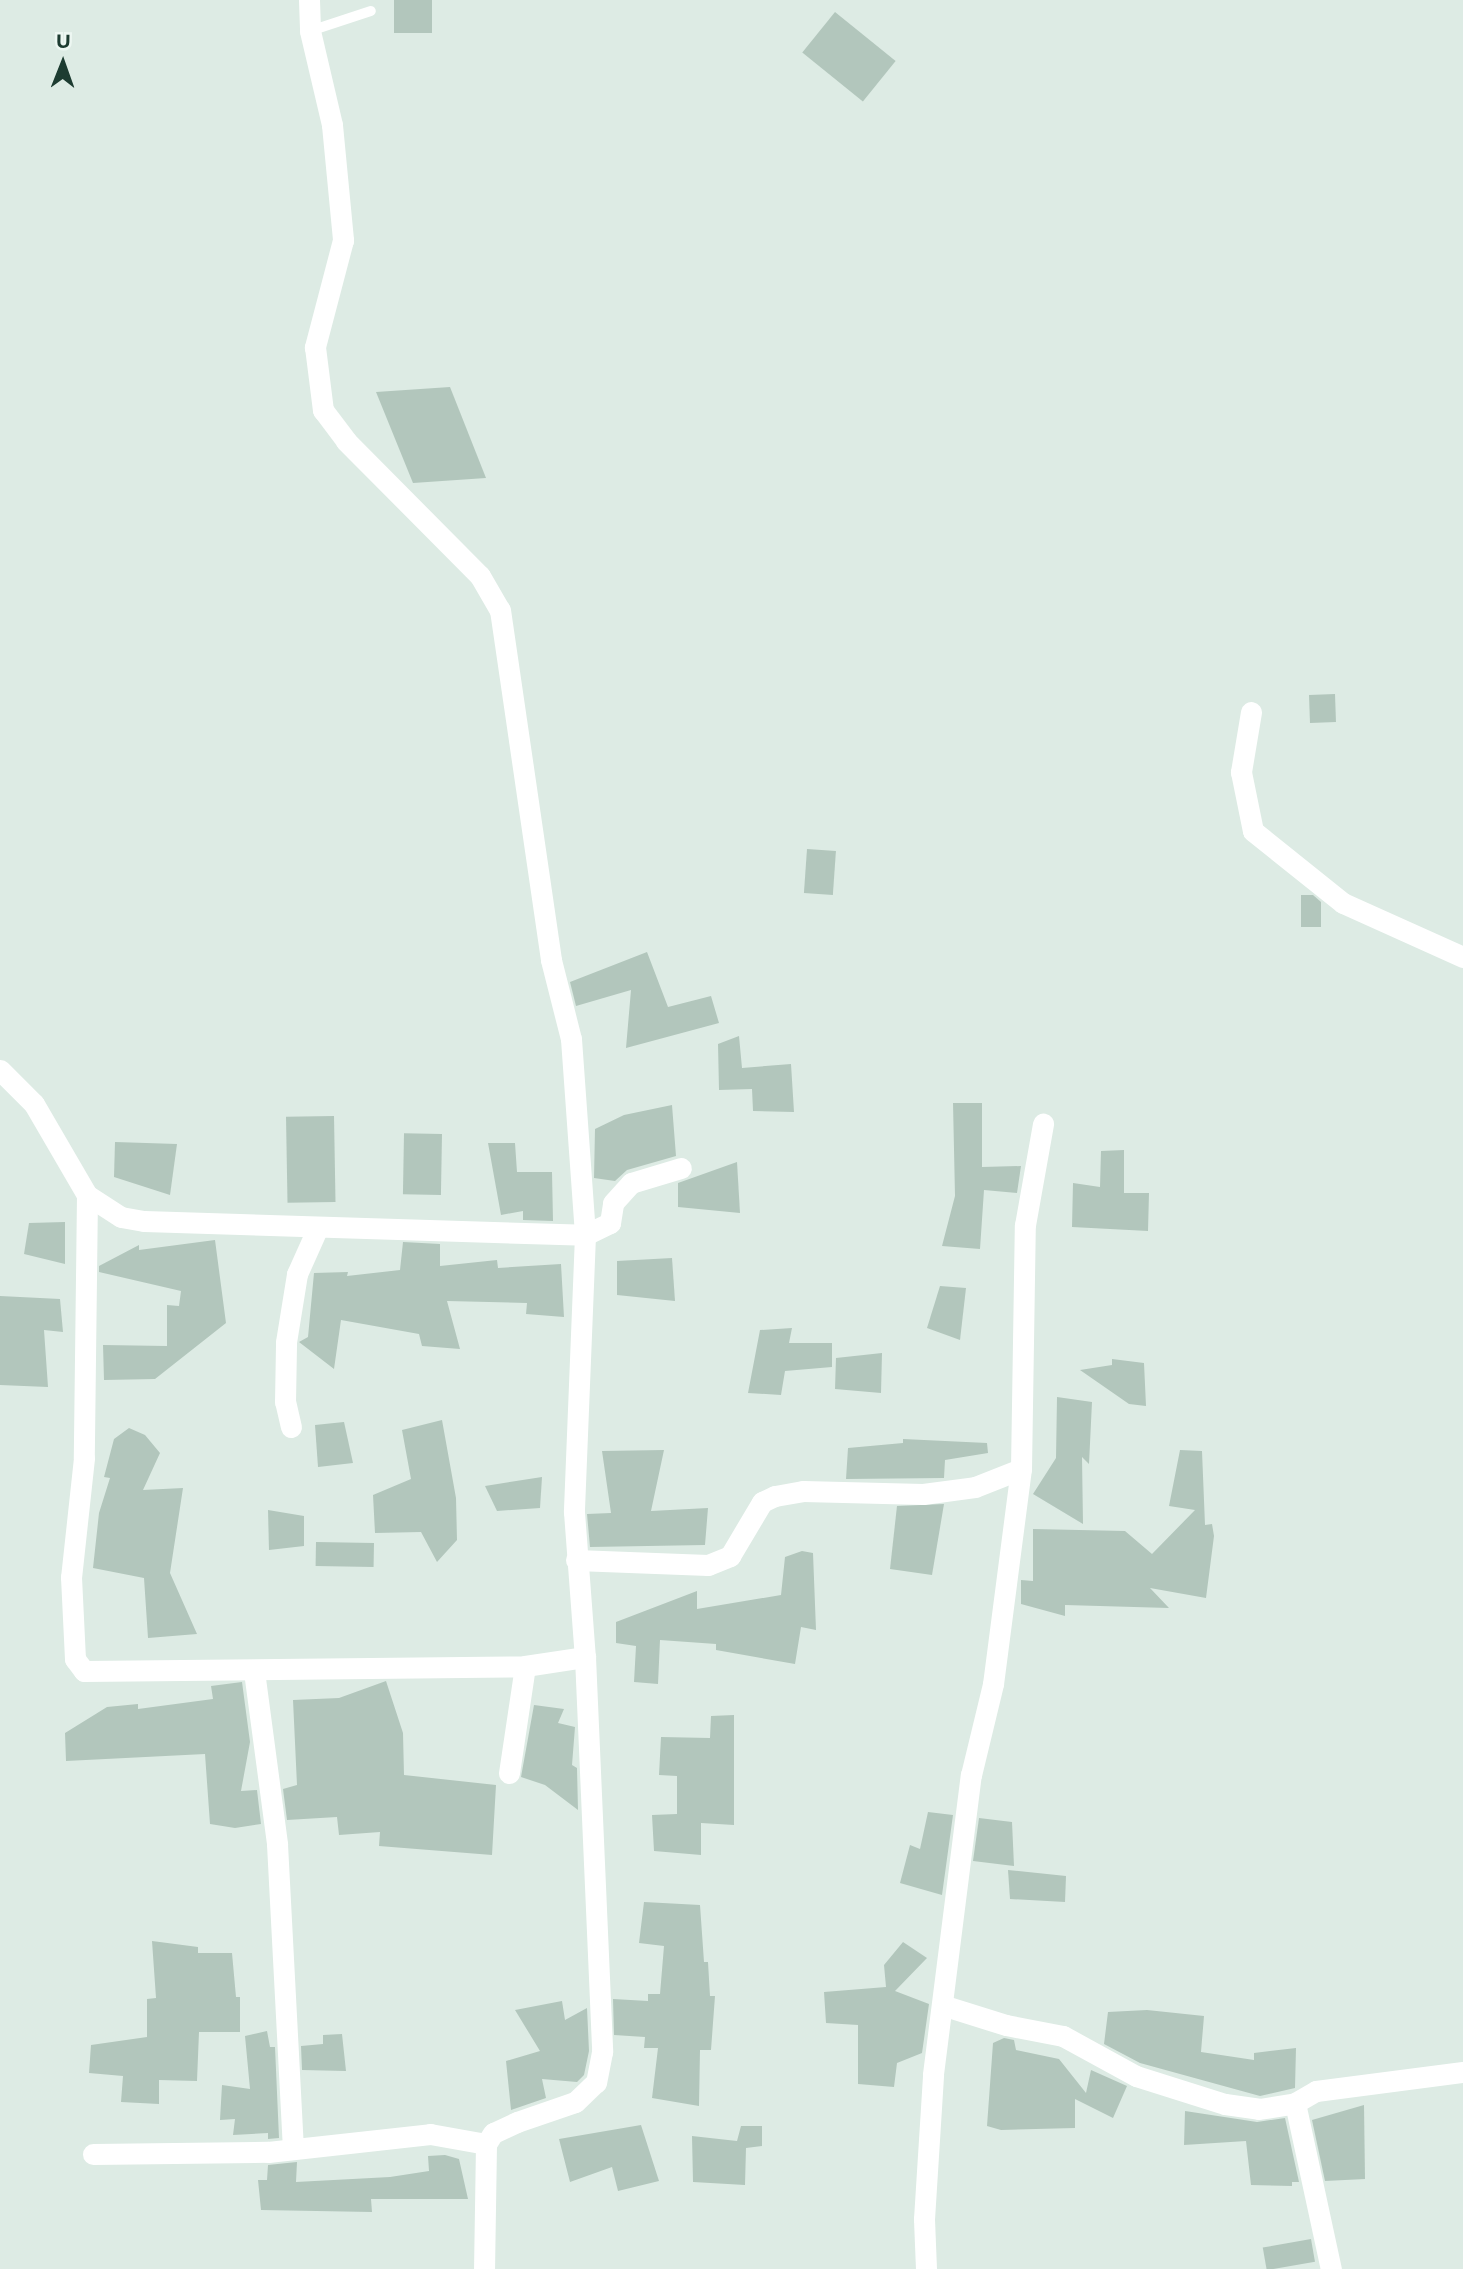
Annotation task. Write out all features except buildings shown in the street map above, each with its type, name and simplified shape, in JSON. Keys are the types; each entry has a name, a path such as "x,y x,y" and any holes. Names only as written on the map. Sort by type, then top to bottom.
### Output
{"street":[{"path":"309,0 310,31 332,125 343,240 335,282 316,337 323,410 346,441 480,576 500,610 551,960 571,1039 585,1235 576,1560 585,1657 598,1910 602,2052 596,2082 575,2102 493,2133 486,2144 484,2269"},
{"path":"1251,712 1241,772 1253,831 1343,903 1463,957"},
{"path":"0,1070 34,1104 87,1195 121,1217 144,1221 585,1235 610,1223 612,1203 631,1183 681,1168"},
{"path":"926,2269 924,2219 942,2005 971,1775 993,1684 1021,1469 1025,1224 1043,1124"},
{"path":"87,1195 84,1458 71,1577 75,1659 93,1674 525,1666 585,1657"},
{"path":"291,1427 285,1402 286,1342 297,1274 318,1227"},
{"path":"576,1560 708,1565 730,1556 762,1502 775,1496 803,1491 923,1494 975,1487 1021,1469"},
{"path":"509,1773 525,1666"},
{"path":"254,1671 277,1844 293,2149"},
{"path":"942,2005 1078,2040 1136,2076 1225,2104 1259,2109 1295,2103 1316,2091 1463,2072"},
{"path":"1295,2103 1331,2269"},
{"path":"93,2154 293,2149 430,2134 486,2144"}],"lane":[{"path":"310,31 371,11"}]}
